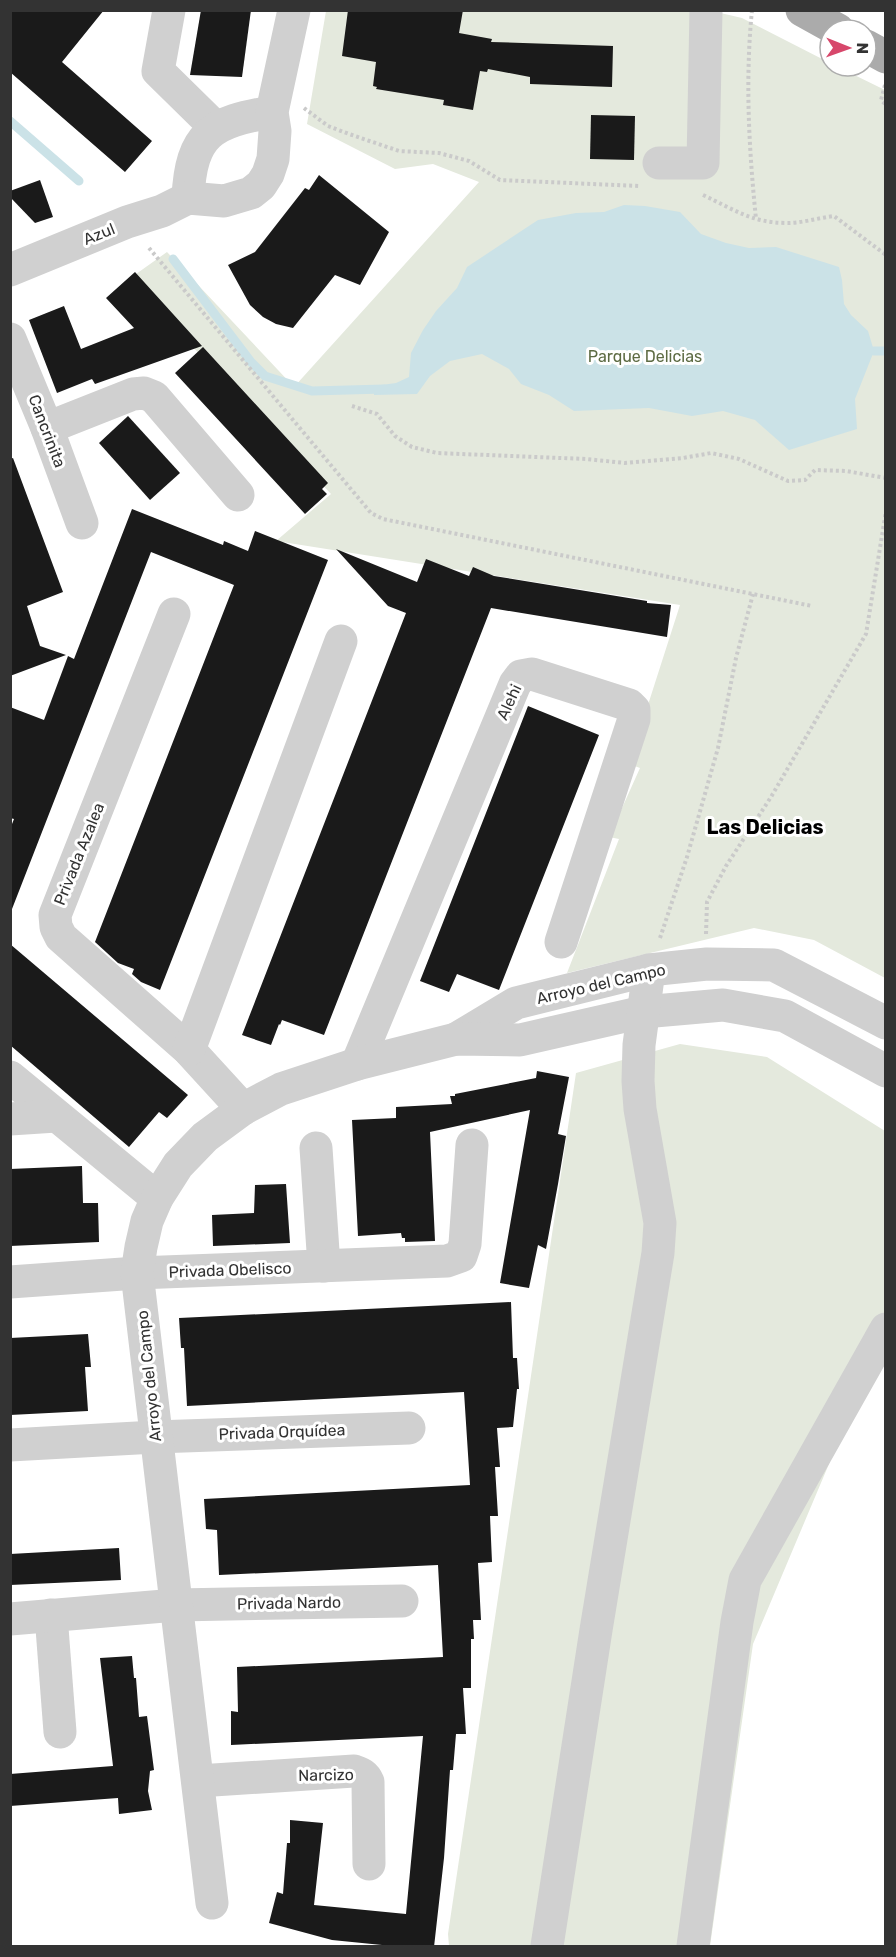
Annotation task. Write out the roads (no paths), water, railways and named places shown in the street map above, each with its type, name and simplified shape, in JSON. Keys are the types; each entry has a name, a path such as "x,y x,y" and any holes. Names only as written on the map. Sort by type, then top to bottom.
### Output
{"main road":[{"path":"802,10 818,19"}],"street":[{"path":"170,10 158,71 216,128"},
{"path":"274,102 229,121 205,136 190,168 188,198 231,200 251,193 261,185 268,174 276,145 274,102 294,10"},
{"path":"652,174 703,163 706,10"},
{"name":"Azul","path":"10,270 128,222 162,211 188,198"},
{"name":"Cancrinita","path":"10,339 47,428 82,523"},
{"path":"47,428 133,394 144,393 154,397 237,495"},
{"name":"Privada Azalea","path":"174,614 55,915 56,927 62,937 189,1050 243,1109"},
{"path":"189,1050 341,641"},
{"name":"Alehi","path":"357,1064 515,684 521,676 532,674 628,705 634,710 634,719 561,942"},
{"name":"Arroyo del Campo","path":"456,1039 516,1003 649,970 707,964 774,965 885,1023"},
{"path":"548,1947 596,1630 658,1253 660,1223 640,1109 638,1081 643,1012 649,970"},
{"name":"Arroyo del Campo","path":"212,1903 137,1273 147,1221 157,1198 178,1165 205,1137 243,1109 281,1089 357,1064 456,1039 520,1040 643,1012 723,1005 785,1016 885,1071"},
{"path":"10,1077 157,1198"},
{"path":"10,1119 56,1116"},
{"name":"Privada Obelisco","path":"10,1282 137,1273 447,1262 460,1256 465,1244 472,1145"},
{"path":"316,1148 324,1266"},
{"path":"693,1947 737,1622 745,1580 885,1329"},
{"name":"Privada Orquídea","path":"10,1445 155,1437 409,1428"},
{"name":"Privada Nardo","path":"10,1618 176,1605 402,1601"},
{"path":"51,1615 60,1732"},
{"name":"Narcizo","path":"198,1781 354,1771 362,1774 368,1782 369,1864"}],"water":[{"path":"624,205 680,212 701,234 726,243 749,248 776,247 839,267 844,304 851,315 868,331 874,351 855,399 857,429 789,450 755,420 723,411 692,416 649,408 574,411 549,395 521,384 509,369 482,354 450,361 430,376 417,394 374,395 374,386 396,383 409,377 411,353 423,330 436,311 457,288 467,267 538,220 576,213 604,212"}],"waterway":[{"path":"10,121 79,181"},
{"path":"173,259 251,362 265,376 312,391 384,389"},
{"path":"874,351 886,351"}],"district":[{"name":"Las Delicias","path":"765,827"}],"park label":[{"name":"Parque Delicias","path":"645,356"}]}
